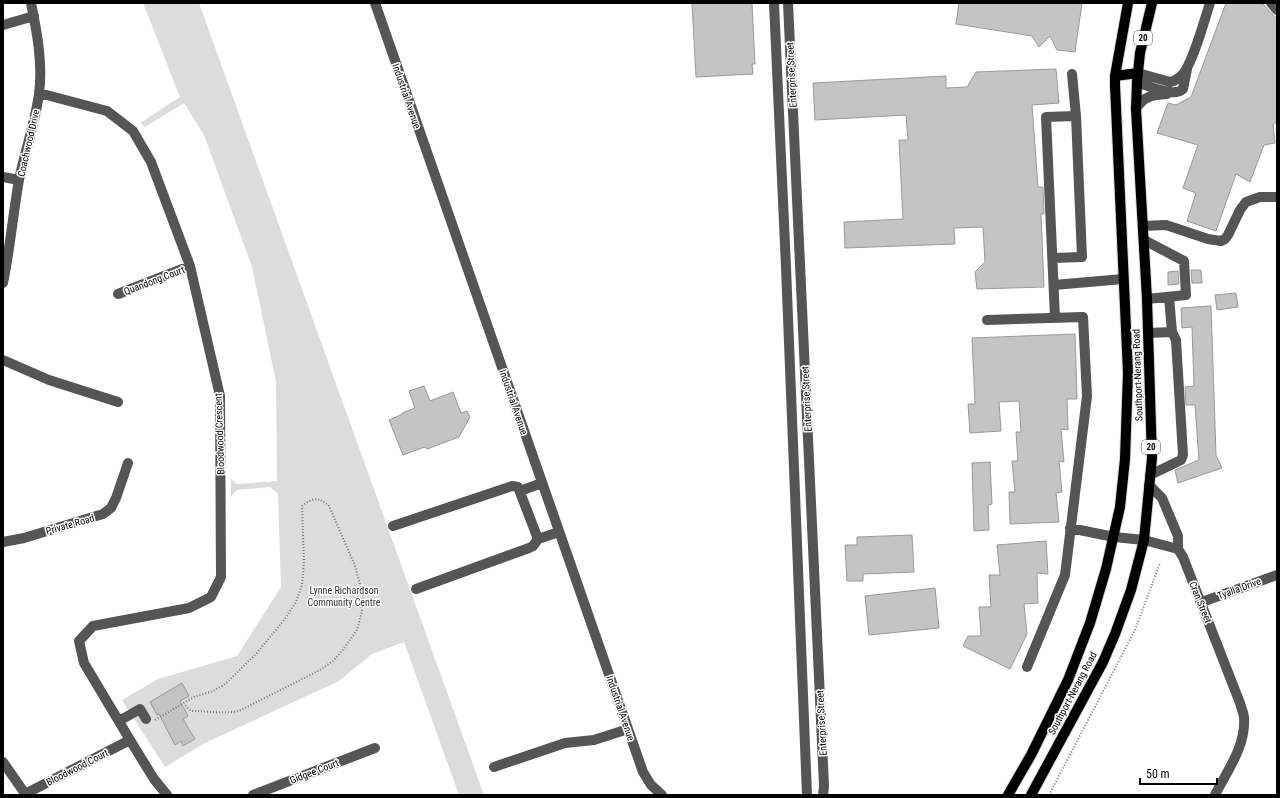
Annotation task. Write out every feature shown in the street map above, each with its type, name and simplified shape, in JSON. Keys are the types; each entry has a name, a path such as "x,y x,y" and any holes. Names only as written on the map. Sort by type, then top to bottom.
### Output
{"main road":[{"name":"Southport-Nerang Road","path":"1008,795 1031,755 1068,680 1090,623 1106,569 1120,507 1125,459 1128,373 1115,76 1128,3"},
{"name":"Southport-Nerang Road","path":"1031,795 1111,646 1131,590 1144,540 1152,458 1147,299 1136,109 1137,78 1144,35 1152,3"},
{"path":"1115,76 1137,78"}],"street":[{"name":"Coachwood Drive","path":"3,283 9,255 19,180 31,137 39,93 40,50 32,3"},
{"name":"Industrial Avenue","path":"375,3 646,779 662,795"},
{"name":"Enterprise Street","path":"774,3 807,795"},
{"name":"Enterprise Street","path":"788,3 823,795"},
{"path":"1136,109 1142,100 1149,96 1154,94 1176,93 1184,89 1188,65 1210,3"},
{"path":"1271,3 1277,10"},
{"path":"3,25 34,16"},
{"path":"1137,78 1172,82 1181,77 1188,65"},
{"path":"1053,258 1082,257 1076,116 1072,74"},
{"path":"1137,78 1167,92 1176,93"},
{"name":"Bloodwood Crescent","path":"39,93 107,111 132,131 151,162 190,266 220,396 221,577 211,597 189,608 93,626 79,641 84,663 130,740"},
{"path":"1055,318 1046,117 1076,116"},
{"path":"3,177 19,180"},
{"path":"1143,226 1169,226 1208,239 1221,241 1228,235 1240,210 1246,202 1260,197 1277,197"},
{"path":"1144,240 1184,261 1186,295 1147,299"},
{"name":"Quandong Court","path":"118,294 190,266"},
{"path":"1054,285 1123,279"},
{"path":"1150,475 1181,460 1183,455 1176,340 1172,332 1169,297"},
{"path":"987,320 1083,317 1087,396 1065,574 1027,667"},
{"path":"1148,333 1172,332"},
{"path":"3,360 49,380 118,402"},
{"name":"Private Road","path":"3,542 24,538 103,514 111,508 116,498 128,463"},
{"path":"520,491 542,483"},
{"path":"1070,528 1114,537 1144,540 1178,549 1178,536 1162,498 1149,485"},
{"path":"393,526 512,486 518,487 520,491 538,539"},
{"path":"416,589 529,548 533,546 538,539 559,532"},
{"name":"Cran Street","path":"1178,549 1184,558 1202,602 1244,717 1243,736 1238,752 1214,795"},
{"name":"Tyalla Drive","path":"1202,602 1277,575"},
{"path":"119,722 140,709 146,719"},
{"path":"494,767 565,743 594,740 628,729"},
{"path":"130,740 154,779 167,795"},
{"name":"Bloodwood Court","path":"25,794 130,740"},
{"name":"Gidgee Court","path":"253,795 375,748"},
{"path":"3,762 25,794"}],"path":[{"path":"146,719 150,723 194,697 213,691 224,685 256,654 284,620 296,602 302,585 304,562 302,506 315,499 322,500 329,506 355,566 363,595 362,611 357,630 333,661 320,670 239,711 226,713 208,711 191,712 184,704"},
{"path":"1049,795 1135,630 1160,563"}],"green space":[{"name":"Lynne Richardson Community Centre","path":"143,3 199,3 484,795 459,795 404,642 372,654 339,681 205,743 165,767 122,700 158,679 237,656 281,587 278,494 270,487 237,490 231,497 231,479 237,484 277,481 276,382 252,267 204,135 184,103 145,127 140,123 180,97"}],"building":[{"path":"692,3 752,3 755,64 752,64 753,74 696,77"},
{"path":"959,3 1082,3 1075,52 1057,50 1050,36 1039,47 1032,36 956,24"},
{"path":"1226,3 1262,3 1277,19 1277,122 1273,124 1275,143 1264,145 1250,182 1236,174 1216,231 1187,221 1196,193 1183,188 1198,145 1157,133 1168,103 1176,105 1191,97"},
{"path":"1056,69 1059,103 1032,105 1038,187 1043,187 1044,214 1041,214 1044,287 977,289 975,272 985,262 983,227 954,228 955,244 845,248 844,222 903,219 899,140 908,140 906,115 815,120 813,83 946,76 946,88 967,87 976,72"},
{"path":"1191,270 1201,270 1202,283 1192,283"},
{"path":"1178,271 1179,284 1168,285 1168,272"},
{"path":"1236,293 1238,307 1217,310 1215,295"},
{"path":"1211,306 1216,455 1222,468 1178,483 1175,470 1199,460 1195,405 1186,405 1185,387 1194,386 1192,327 1182,328 1181,308"},
{"path":"1075,334 1077,399 1067,399 1068,430 1061,429 1064,462 1059,461 1062,492 1056,493 1059,522 1010,524 1009,492 1015,492 1012,461 1018,461 1016,432 1021,432 1019,401 999,402 1001,431 970,433 968,404 975,404 972,338"},
{"path":"424,386 430,401 453,392 461,413 467,411 470,417 459,437 427,449 425,447 403,455 389,420 415,408 409,391"},
{"path":"990,462 992,504 988,505 989,530 974,531 972,463"},
{"path":"912,535 914,572 863,574 863,581 847,581 845,545 857,545 857,537"},
{"path":"1046,541 1048,574 1037,573 1038,603 1024,604 1027,634 1010,669 963,646 968,636 981,636 979,607 991,607 989,575 1000,575 997,545"},
{"path":"935,588 939,628 869,635 865,596"},
{"path":"182,683 189,696 180,701 188,716 183,719 195,739 183,746 181,741 175,745 159,714 157,715 150,702"}]}
